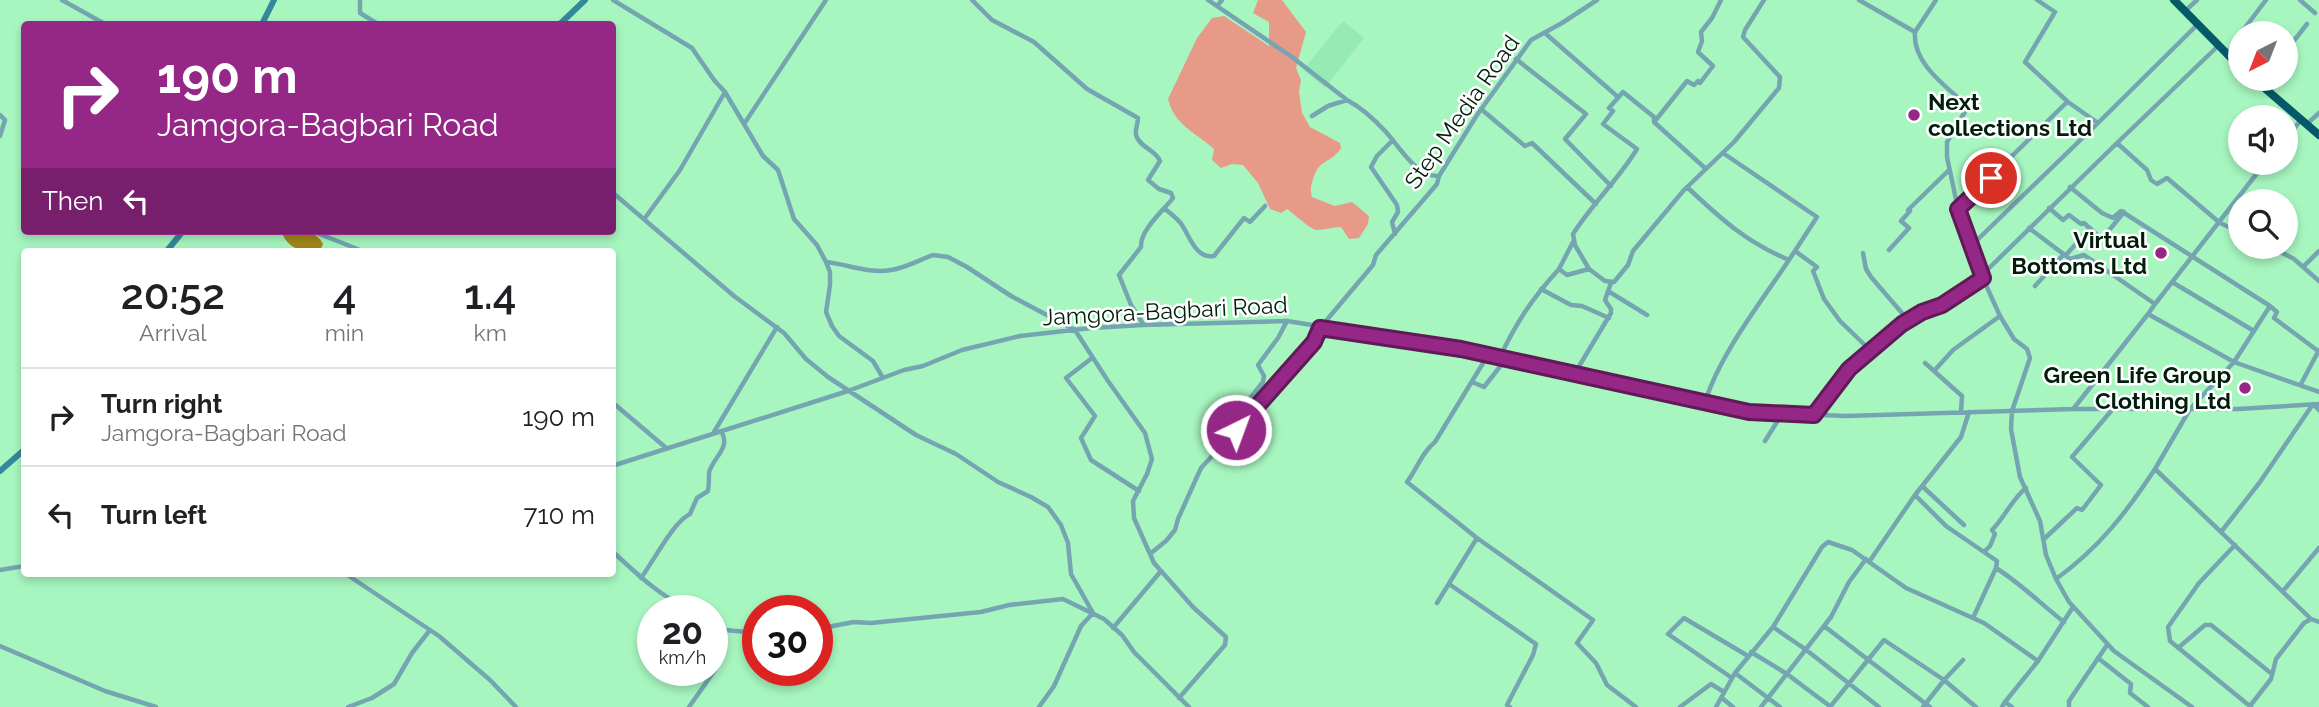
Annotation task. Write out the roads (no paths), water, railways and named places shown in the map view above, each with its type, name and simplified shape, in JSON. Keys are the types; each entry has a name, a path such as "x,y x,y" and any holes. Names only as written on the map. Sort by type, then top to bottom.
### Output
{"highway":[{"path":"2174,0 2226,54"},
{"path":"2271,91 2319,135"}],"main road":[{"path":"264,21 274,0"},
{"path":"562,21 585,0"},
{"path":"0,471 21,453"}],"street":[{"path":"62,0 100,21"},
{"path":"360,0 360,13 373,21"},
{"path":"613,0 692,48 725,92 763,156 778,170 794,219 817,245 830,272 827,312 832,326 839,336 873,361 883,378"},
{"path":"744,124 826,0"},
{"path":"972,0 992,20 1024,36 1087,89 1138,118 1135,134 1138,140 1158,156 1160,161 1148,180 1159,190 1171,193 1173,198 1119,275 1131,305 1143,325"},
{"path":"1208,0 1360,107 1424,172 1432,177 1439,176"},
{"path":"1217,6 1222,0"},
{"name":"Step Media Road","path":"1150,552 1166,541 1175,530 1201,468 1314,342 1320,328 1373,265 1376,255 1437,184 1439,176 1481,109 1531,40 1597,0"},
{"path":"1654,121 1687,80 1693,85 1698,81 1700,83 1713,66 1698,52 1702,41 1701,32 1721,0"},
{"path":"1575,373 1609,318 1611,309 1605,300 1608,291 1611,283 1628,265 1633,251 1687,187 1734,142 1779,88 1780,77 1743,37 1764,0"},
{"path":"1858,0 1915,32"},
{"path":"1936,0 1915,32 1914,41 1924,64 1966,105 1966,110 1947,142 1949,169 1958,209 1982,277 2000,316 2014,339 2027,349 2030,358 2012,411 2011,429 2020,477 2040,521 2046,555 2056,579 2073,607 2108,645 2192,707"},
{"path":"2037,0 2055,12 2025,62 2067,102 2098,123"},
{"path":"2185,12 2197,0"},
{"path":"2251,21 2266,0"},
{"path":"2300,0 2315,13"},
{"path":"2298,36 2307,24"},
{"path":"1971,246 2197,25"},
{"path":"1545,33 1618,97"},
{"path":"1814,415 1849,369 1870,350 1908,320 1942,305 1982,277 2070,187 2218,46"},
{"path":"1516,59 1586,114 1565,139 1611,186"},
{"path":"645,218 680,170 725,92"},
{"path":"1472,382 1484,387 1503,358 1517,321 1559,269 1573,242 1573,234 1637,149 1603,124 1613,111 1609,108 1623,92 1654,117 1654,121 1681,148 1706,169"},
{"path":"1312,116 1328,106 1347,100"},
{"path":"1958,209 2067,102"},
{"path":"1481,109 1525,146 1532,144 1596,204"},
{"path":"2298,127 2319,113"},
{"path":"0,116 5,120 0,136"},
{"path":"1393,140 1377,156 1371,167 1397,205 1398,212 1392,222 1395,234"},
{"path":"2117,143 2147,170 2151,180 2157,184 2166,178 2220,223 2228,227"},
{"path":"1705,402 1710,384 1733,345 1817,217 1723,153"},
{"path":"1889,250 1909,228 1901,221 1910,211 1908,209 1949,169"},
{"path":"2074,409 2256,175"},
{"path":"1687,187 1736,231 1762,248 1789,260"},
{"path":"2070,187 2102,213 2113,218 2123,212"},
{"path":"616,195 724,287 777,327 816,368 916,435 956,454 998,482 1048,507 1061,525 1070,549 1071,574 1093,613"},
{"path":"1165,209 1180,222 1193,245 1211,258 1244,218 1250,222 1265,206"},
{"path":"2049,208 2063,220 2069,215 2081,224 2084,223 2102,239 2123,212"},
{"path":"2123,212 2270,306 2277,312 2274,318 2318,350 2301,384"},
{"path":"2029,228 2070,259 2084,256 2155,304"},
{"path":"2035,286 2090,228"},
{"path":"322,235 355,248"},
{"path":"1573,242 1590,269 1611,283"},
{"path":"1795,251 1817,267 1813,271 1824,299 1840,321 1870,350"},
{"path":"2303,267 2319,251"},
{"path":"1863,253 1866,269 1908,320"},
{"path":"825,262 889,271 938,255 967,267 1011,296 1075,330 1145,433 1152,459 1133,501 1134,518 1154,563 1226,637 1225,645 1179,698"},
{"path":"2294,259 2319,281"},
{"path":"1559,269 1567,275 1590,269"},
{"path":"2172,282 2254,331"},
{"path":"1541,289 1571,305 1582,306 1609,318"},
{"path":"1608,291 1647,315"},
{"path":"2056,579 2081,561 2103,539 2132,503 2190,409 2234,362 2270,306"},
{"path":"2148,314 2234,362 2319,392"},
{"path":"1934,371 1953,350 2000,316"},
{"path":"1236,430 1239,412 1264,382 1258,365 1287,321"},
{"name":"Jamgora-Bagbari Road","path":"616,465 848,391 962,350 1020,336 1143,325 1287,321 1488,355 1749,412 1814,415 2074,409 2238,409 2316,404"},
{"path":"713,433 777,327"},
{"path":"1488,355 1407,482 1477,538 1593,620 1577,643 1596,663 1607,685 1636,707"},
{"path":"1092,358 1066,378 1095,416 1081,438 1091,460 1139,491"},
{"path":"1925,363 1962,396 1961,412"},
{"path":"2221,532 2316,404 2319,410"},
{"path":"616,405 666,448"},
{"path":"2044,540 2077,508 2082,510 2101,485 2072,457 2112,410"},
{"path":"1761,707 1831,617 1849,582 1961,437 1969,412"},
{"path":"1765,440 1783,414"},
{"path":"641,578 674,527 684,516 690,514 697,498 708,491 709,471 725,443 721,431"},
{"path":"2155,469 2311,619 2319,622"},
{"path":"1922,486 1964,525"},
{"path":"1984,552 1995,534 1992,530 2016,496 2026,488"},
{"path":"1915,495 1946,526 1997,561 1973,618"},
{"path":"1437,603 1477,538"},
{"path":"1716,707 1733,675 1773,627 1826,543 1852,550 1906,588 1994,629 2038,661"},
{"path":"2235,545 2199,583 2168,627 2169,641 2250,706 2271,680 2276,659 2304,622 2311,619"},
{"path":"2283,591 2319,548"},
{"path":"616,555 662,595"},
{"path":"0,570 21,566"},
{"path":"1996,568 2015,580 2064,622"},
{"path":"1113,628 1161,571"},
{"path":"350,577 430,630 472,664 516,707"},
{"path":"1449,584 1536,644 1507,705 1510,707"},
{"path":"833,626 981,612 1009,605 1063,599 1093,613 1113,628 1189,707"},
{"path":"2012,707 2004,704 2038,661 2073,607"},
{"path":"1039,707 1054,686 1081,626 1093,613"},
{"path":"1780,707 1668,634 1684,618 1787,674 1831,707 1884,640 1944,680 1976,707"},
{"path":"2178,648 2205,625 2211,625 2272,674"},
{"path":"1824,626 1926,706 1944,680 1963,660"},
{"path":"1773,627 1879,707"},
{"path":"348,707 372,698 394,684 412,653 430,630"},
{"path":"2066,706 2108,645"},
{"path":"0,646 105,691 156,707"},
{"path":"2098,658 2132,684 2130,693 2148,707"},
{"path":"1680,707 1711,684 1733,707"},
{"path":"689,707 704,686"}],"place":[{"name":"Next collections Ltd","path":"1914,115"},
{"name":"Virtual Bottoms Ltd","path":"2161,253"},
{"name":"Green Life Group Clothing Ltd","path":"2245,388"}]}
